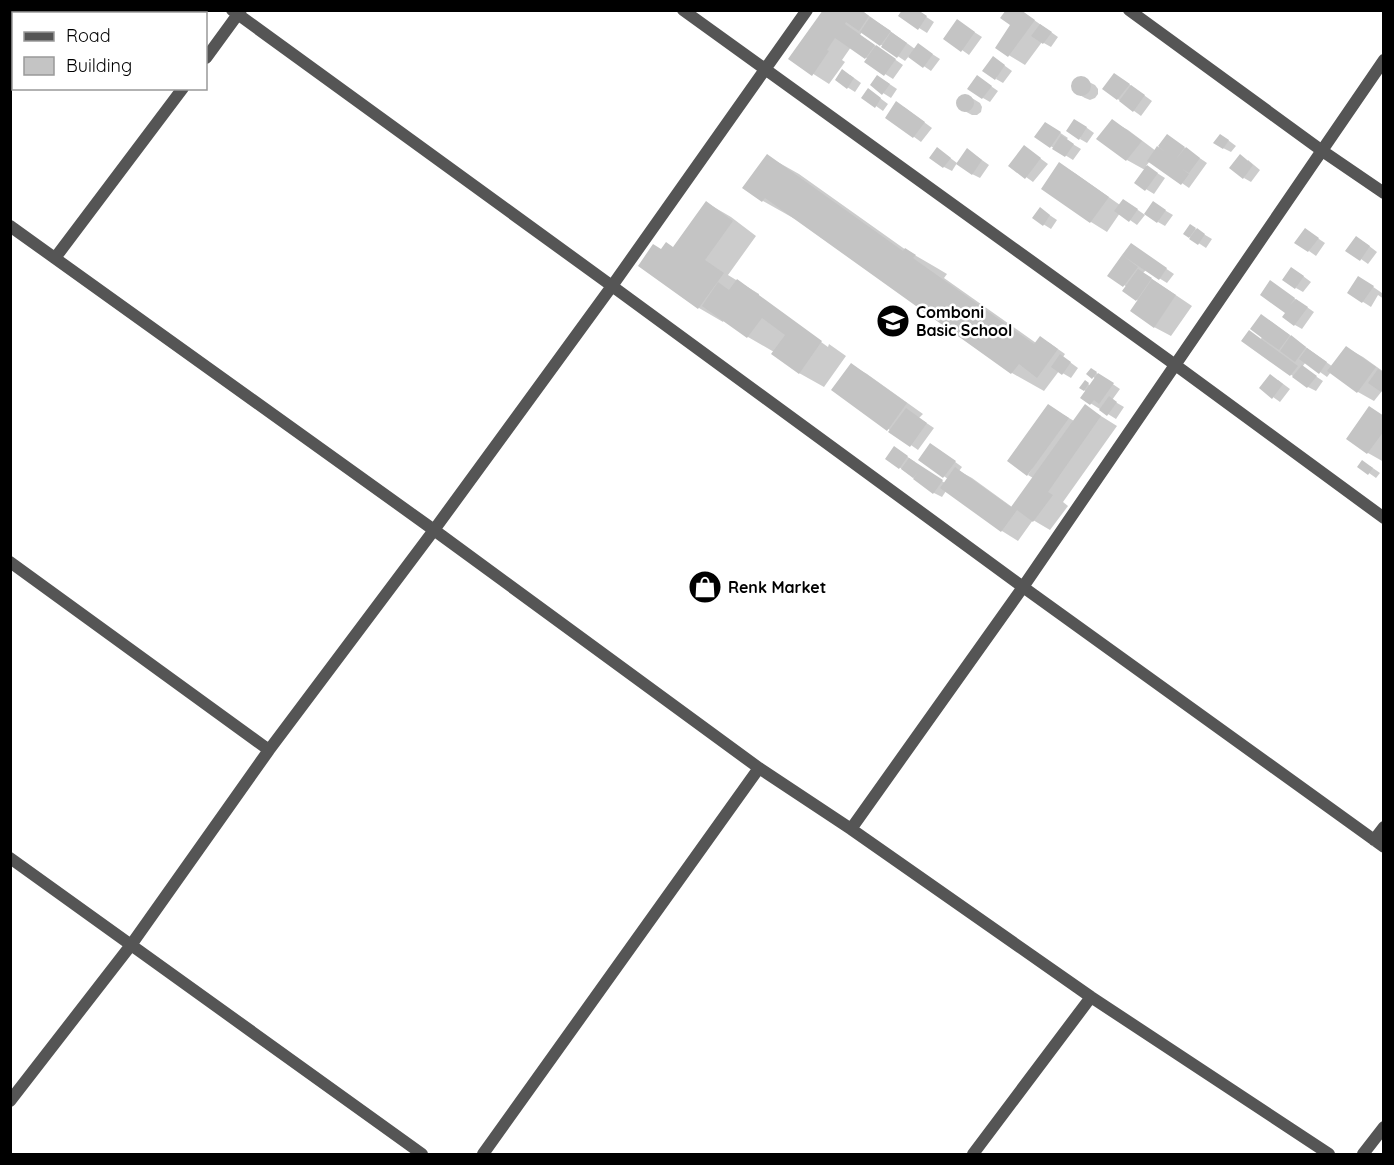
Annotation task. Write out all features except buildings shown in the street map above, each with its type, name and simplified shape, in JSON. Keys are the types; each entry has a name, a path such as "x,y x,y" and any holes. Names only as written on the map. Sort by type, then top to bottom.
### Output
{"street":[{"path":"683,10 1174,364 1383,518"},
{"path":"10,1101 131,945 269,750 434,530 612,286 807,10"},
{"path":"1130,10 1383,193"},
{"path":"207,57 237,12 1023,588 1379,843 1383,827"},
{"path":"850,830 1023,588 1383,60"},
{"path":"55,258 181,90"},
{"path":"10,226 434,530 759,768 1091,997 1329,1155"},
{"path":"10,562 269,750"},
{"path":"483,1155 759,768"},
{"path":"10,858 422,1155"},
{"path":"974,1155 1091,997"},
{"path":"1363,1155 1383,1127"}],"place":[{"name":"Comboni Basic School","path":"893,321"},
{"name":"Renk Market","path":"705,587"}]}
